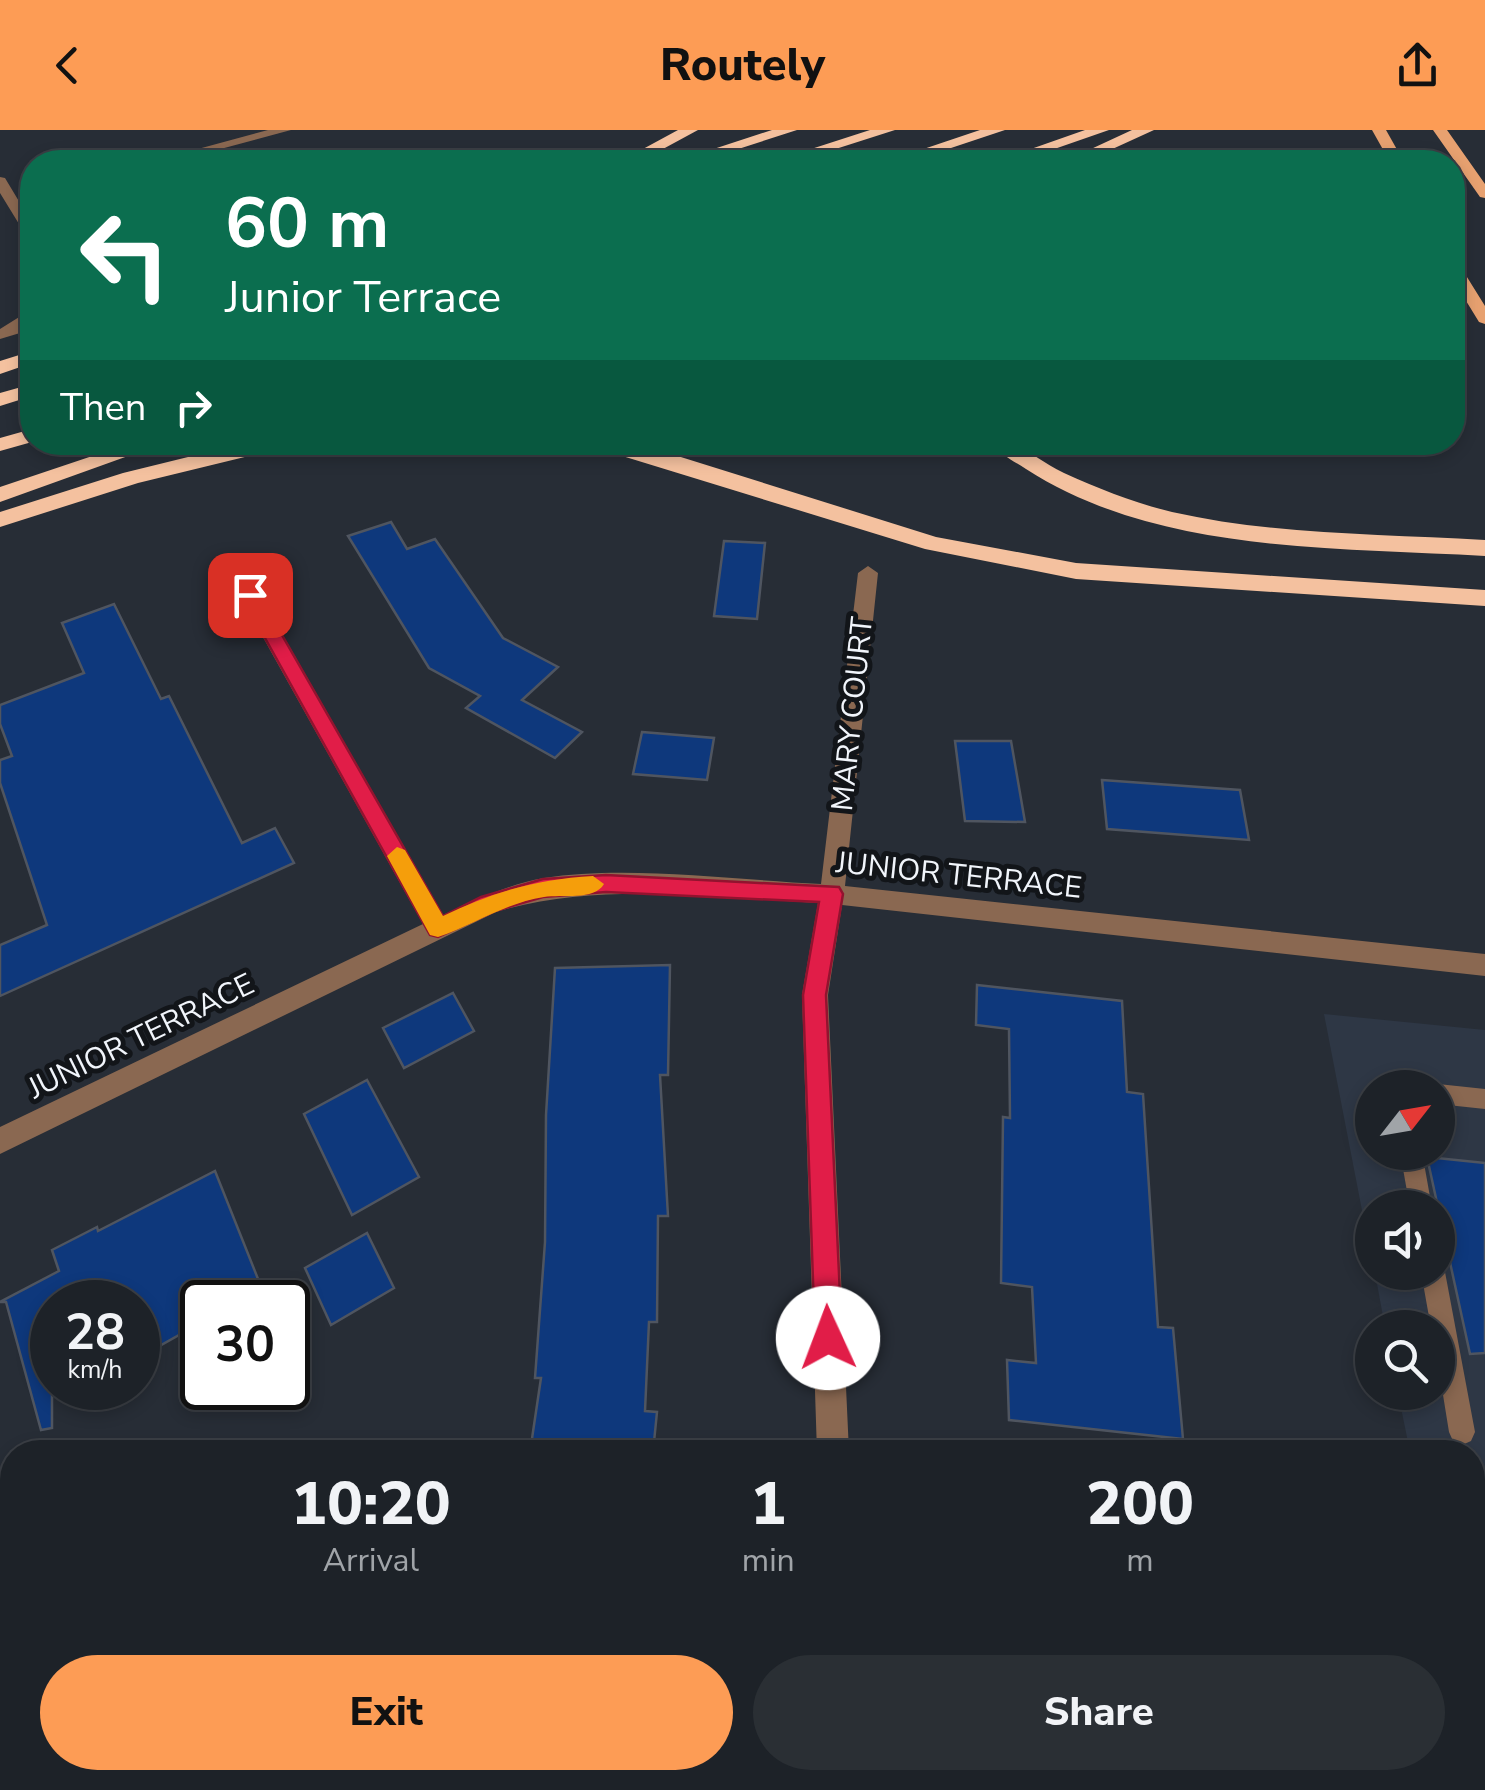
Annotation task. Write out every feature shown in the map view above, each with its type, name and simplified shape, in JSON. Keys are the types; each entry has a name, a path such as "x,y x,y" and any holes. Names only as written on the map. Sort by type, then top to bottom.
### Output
{"highway":[{"path":"651,150 690,130"},
{"path":"722,150 789,130"},
{"path":"820,150 887,130"},
{"path":"932,150 997,130"},
{"path":"1040,150 1102,130"},
{"path":"1099,150 1146,130"},
{"path":"0,495 118,455"},
{"path":"0,520 131,478 225,455"},
{"path":"650,455 934,544 1076,571 1484,598"},
{"path":"1016,455 1039,473 1130,509 1263,536 1485,548"},
{"path":"1438,544 1485,533"}],"main road":[{"path":"1440,130 1456,150"},
{"path":"1479,179 1485,194"},
{"path":"1465,285 1485,318"}],"street":[{"path":"205,150 284,130"},
{"path":"0,181 20,214"},
{"path":"12,200 20,198"},
{"path":"231,562 438,928"},
{"name":"MARY COURT","path":"833,1440 815,995 832,894 868,573"},
{"name":"JUNIOR TERRACE","path":"0,1141 489,904 543,888 606,884 832,894 1485,965"}],"lane":[{"path":"1455,1095 1485,1098"},
{"path":"1436,1290 1462,1432"}],"shaded area":[{"path":"1324,1014 1485,1030 1485,1440 1408,1440 1401,1410 1455,1410 1455,1310 1382,1310 1378,1290 1455,1290 1455,1190 1358,1190"}],"building":[{"path":"391,522 407,549 435,539 503,638 558,667 522,700 582,732 555,758 466,708 480,696 429,668 348,536"},
{"path":"724,541 765,543 757,619 714,616"},
{"path":"114,604 161,699 169,696 242,843 275,828 294,863 0,996 0,945 47,925 0,783 0,760 12,756 0,724 0,705 84,673 62,623"},
{"path":"642,732 714,738 707,780 633,774"},
{"path":"955,741 1011,741 1025,822 965,821"},
{"path":"1102,780 1240,790 1249,840 1107,829"},
{"path":"670,965 668,1075 660,1075 668,1216 658,1216 657,1322 649,1322 645,1411 657,1412 654,1440 532,1440 541,1378 535,1378 545,1242 546,1115 555,968"},
{"path":"977,985 1122,1001 1127,1092 1143,1094 1158,1327 1173,1328 1183,1439 1009,1420 1007,1360 1036,1363 1032,1287 1001,1283 1003,1117 1010,1118 1009,1029 976,1025"},
{"path":"453,993 474,1031 404,1068 383,1028"},
{"path":"367,1080 419,1177 352,1215 304,1114"},
{"path":"1455,1160 1485,1163 1485,1353 1470,1354 1455,1285 1455,1190 1434,1190 1430,1170 1455,1170"},
{"path":"215,1171 258,1280 180,1280 180,1334 160,1346 160,1280 42,1280 59,1271 52,1250 97,1227 98,1231"},
{"path":"367,1233 394,1288 331,1325 305,1268"},
{"path":"30,1286 30,1390 6,1302 0,1302"},
{"path":"36,1410 52,1410 52,1428 41,1430"}],"slow traffic":[{"path":"397,856 438,928 489,904 543,888 593,884"}],"route":[{"path":"250,595 438,928 489,904 543,888 606,884 832,894 815,995 828,1338"}]}
